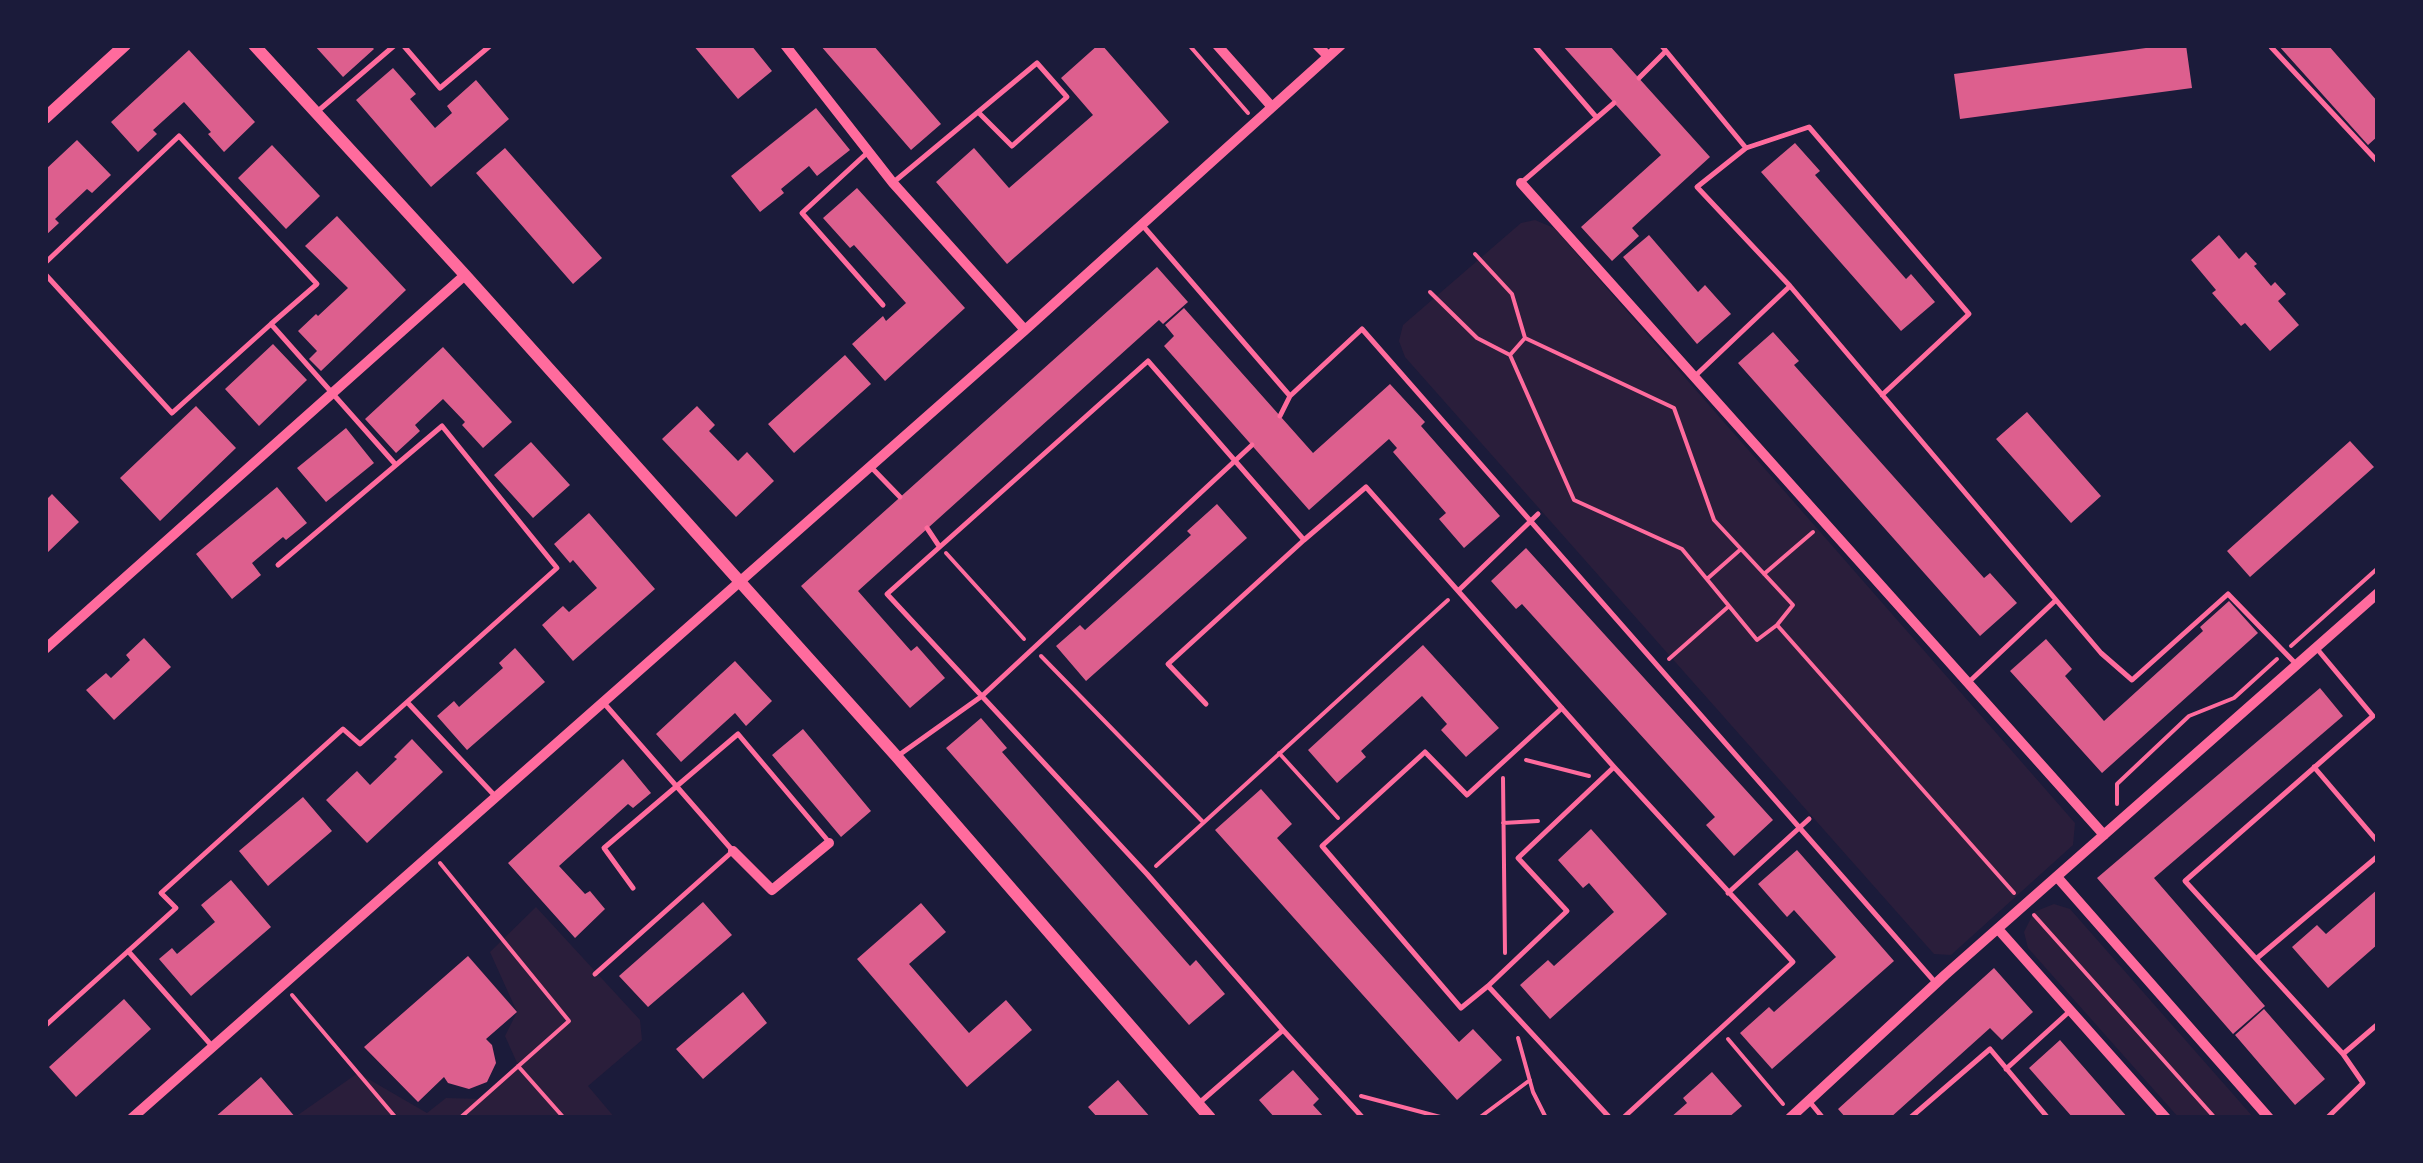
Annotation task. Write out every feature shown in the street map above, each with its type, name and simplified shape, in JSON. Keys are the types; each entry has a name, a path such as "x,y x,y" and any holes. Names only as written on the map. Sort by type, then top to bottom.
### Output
{"street":[{"path":"45,118 125,45"},
{"path":"254,45 897,756 1210,1118"},
{"path":"786,45 893,182 1024,330"},
{"path":"1217,45 1272,107"},
{"path":"1318,45 1328,56"},
{"path":"132,1118 1341,45"},
{"path":"1521,183 2104,835"},
{"path":"45,648 465,275"},
{"path":"1791,1117 2378,593"},
{"path":"733,851 772,890 829,843"},
{"path":"2058,878 2269,1118"},
{"path":"1998,929 2166,1118"}],"lane":[{"path":"316,112 395,45"},
{"path":"404,45 440,88 491,45"},
{"path":"1534,45 1597,118"},
{"path":"2271,47 2378,162"},
{"path":"1639,78 1664,48 1746,148"},
{"path":"893,182 1037,62 1067,97 1012,146 979,113"},
{"path":"1521,183 1614,103"},
{"path":"1882,395 1969,314 1809,127 1746,148 1697,187 1790,286 1882,395 2056,600 2102,653 2132,680 2228,594 2296,665"},
{"path":"45,263 179,136 317,284 172,413 45,274"},
{"path":"869,152 802,214 883,305"},
{"path":"1142,224 1290,396"},
{"path":"1694,377 1790,286"},
{"path":"272,324 396,465"},
{"path":"1280,416 1290,396 1362,329 1936,984"},
{"path":"1304,540 1148,361 887,594 1147,874 1363,1118"},
{"path":"45,1026 176,908 162,893 343,729 360,744 557,568 442,426 278,565"},
{"path":"897,756 982,696 1252,445"},
{"path":"870,466 900,497"},
{"path":"1206,704 1168,664 1366,487 1614,768 1793,962 1623,1118"},
{"path":"1459,590 1538,514"},
{"path":"927,528 939,546"},
{"path":"1968,683 2056,600"},
{"path":"2316,648 2373,716 2184,881 2343,1054 2362,1083 2327,1118"},
{"path":"407,702 495,796"},
{"path":"595,974 733,851 604,702"},
{"path":"1562,708 1467,795 1425,752 1322,846 1461,1008 1568,911 1518,858 1614,768"},
{"path":"633,888 604,848 738,734 829,843"},
{"path":"2314,767 2378,842"},
{"path":"1728,893 1809,819"},
{"path":"2256,959 2378,856"},
{"path":"128,951 212,1046"},
{"path":"1488,986 1610,1118"},
{"path":"2006,1069 2070,1010"},
{"path":"2343,1054 2378,1024"},
{"path":"1198,1105 1282,1030"},
{"path":"1910,1118 1990,1049 2048,1118"},
{"path":"1808,1101 1823,1118"}],"path":[{"path":"1189,45 1256,121"},
{"path":"1430,292 1477,338 1510,355 1574,500 1682,549 1757,640 1777,624 1793,605 1714,520 1674,408 1525,338 1512,294 1474,254"},
{"path":"1510,355 1525,338"},
{"path":"1764,574 1824,522"},
{"path":"939,546 1203,822"},
{"path":"1707,579 1741,549"},
{"path":"2111,811 2118,803 2117,784 2189,716 2234,698 2378,568"},
{"path":"1147,874 1459,590"},
{"path":"1660,668 1729,606"},
{"path":"1777,624 2215,1118"},
{"path":"1279,753 1345,825"},
{"path":"1505,970 1503,778 1526,760 1602,779"},
{"path":"1503,822 1559,820"},
{"path":"432,852 569,1020 460,1118"},
{"path":"283,983 396,1118"},
{"path":"1510,1009 1530,1080 1546,1118"},
{"path":"1719,1029 1791,1117"},
{"path":"518,1066 564,1118"},
{"path":"1480,1118 1530,1080"},
{"path":"1337,1090 1444,1118"}],"shaded area":[{"path":"1535,220 1554,228 2075,823 2073,845 1951,955 1934,954 1405,357 1399,341 1403,325 1521,223"},
{"path":"2054,904 2070,909 2254,1118 2179,1118 2028,948 2024,932 2034,912"},
{"path":"536,907 640,1020 642,1040 588,1086 615,1118 295,1117 358,1073 427,1113 446,1098 482,1099 518,1065 505,1036 517,1012 490,952"}],"building":[{"path":"314,45 370,45 374,49 343,77"},
{"path":"693,45 751,45 772,71 738,99"},
{"path":"820,45 873,45 941,124 911,150"},
{"path":"1098,45 1169,122 1007,264 936,182 974,148 1009,188 1093,115 1061,78"},
{"path":"1562,45 1609,45 1710,157 1632,228 1639,236 1612,261 1581,227 1661,155"},
{"path":"2186,45 2192,88 1960,119 1954,74"},
{"path":"2278,45 2328,45 2378,102 2378,136 2368,145"},
{"path":"189,50 255,122 224,152 184,102 153,130 157,134 138,152 111,122"},
{"path":"393,68 416,94 410,99 435,128 452,113 447,106 476,80 509,119 431,187 356,100"},
{"path":"816,108 850,150 817,176 809,166 760,212 731,176"},
{"path":"77,140 111,175 92,193 87,189 55,219 59,223 45,236 45,170"},
{"path":"1795,143 1820,171 1815,175 1906,279 1911,274 1935,302 1901,331 1761,172"},
{"path":"272,145 320,196 286,229 238,178"},
{"path":"505,148 602,258 573,284 476,173"},
{"path":"857,188 965,308 885,381 852,344 883,316 886,321 906,303 854,245 850,248 823,218"},
{"path":"337,216 406,290 321,371 309,359 317,351 298,331 348,288 305,246"},
{"path":"1649,235 1698,292 1705,285 1731,314 1697,344 1623,257"},
{"path":"2219,235 2239,259 2246,252 2271,286 2275,282 2286,294 2278,301 2299,325 2270,351 2212,293 2216,290 2191,260"},
{"path":"1157,267 1188,302 1163,324 1159,320 858,591 911,651 917,646 945,678 910,708 801,586"},
{"path":"1184,308 1313,453 1390,384 1425,422 1421,426 1500,516 1464,548 1439,519 1446,513 1393,452 1397,448 1389,439 1309,510 1164,346 1174,336 1165,325"},
{"path":"1773,332 1799,361 1794,365 1984,578 1990,573 2017,603 1980,636 1738,363"},
{"path":"273,344 307,380 259,426 225,389"},
{"path":"443,347 512,422 483,448 443,399 415,425 420,431 396,453 365,419"},
{"path":"845,355 871,384 794,453 768,424"},
{"path":"196,406 236,448 160,521 120,478"},
{"path":"697,406 715,425 709,431 738,461 747,452 774,481 736,517 662,439"},
{"path":"2027,412 2101,496 2071,523 1996,439"},
{"path":"346,428 374,463 326,502 297,468"},
{"path":"2350,441 2374,467 2250,577 2227,551"},
{"path":"531,442 570,485 533,518 494,475"},
{"path":"277,487 307,523 252,563 261,575 232,599 196,554"},
{"path":"52,494 79,522 45,555 45,501"},
{"path":"1217,504 1247,538 1086,681 1056,646 1080,625 1085,630 1191,535 1187,531"},
{"path":"589,513 655,589 573,661 542,625 563,606 569,612 597,588 554,544"},
{"path":"1526,548 1773,820 1734,856 1706,825 1715,817 1522,604 1516,609 1491,581"},
{"path":"2229,601 2258,633 2102,773 2010,671 2046,639 2072,669 2065,676 2104,721 2203,631 2200,627"},
{"path":"144,638 171,667 114,720 86,690 106,673 111,678 130,660 126,655"},
{"path":"1423,645 1499,728 1466,757 1441,730 1447,724 1422,696 1361,751 1366,757 1337,783 1308,750"},
{"path":"515,648 545,682 467,750 437,716 454,701 459,707 503,668 499,663"},
{"path":"735,661 772,701 746,726 735,713 681,762 656,734"},
{"path":"2320,688 2343,716 2154,878 2265,1006 2233,1034 2097,878"},
{"path":"981,718 1007,748 1002,752 1190,966 1196,960 1225,994 1189,1025 946,748"},
{"path":"803,729 871,811 841,837 772,755"},
{"path":"412,739 443,772 367,843 326,800 357,771 370,785"},
{"path":"623,759 651,793 633,808 628,804 559,866 605,909 575,938 508,863"},
{"path":"1261,789 1292,824 1277,838 1459,1042 1473,1029 1502,1060 1457,1100 1215,830"},
{"path":"303,797 332,831 268,886 239,851"},
{"path":"1591,829 1667,914 1550,1019 1520,985 1548,960 1554,966 1614,912 1589,883 1583,888 1558,860"},
{"path":"1797,850 1894,961 1772,1069 1740,1033 1769,1007 1774,1012 1836,957 1794,910 1787,917 1758,884"},
{"path":"231,880 271,927 191,996 159,959 172,948 177,954 215,922 201,905"},
{"path":"2378,889 2378,944 2328,988 2292,947 2317,925 2326,934"},
{"path":"703,902 732,935 648,1007 619,976"},
{"path":"921,903 946,932 909,964 969,1033 1006,1000 1032,1030 967,1087 857,959"},
{"path":"468,956 517,1012 486,1039 492,1045 496,1063 487,1082 469,1089 448,1083 444,1077 418,1102 364,1047"},
{"path":"1994,968 2033,1012 2002,1040 1990,1028 1890,1118 1846,1118 1838,1109"},
{"path":"743,992 767,1023 703,1079 676,1049"},
{"path":"124,999 151,1029 76,1097 49,1067"},
{"path":"2264,1009 2325,1079 2295,1105 2235,1035"},
{"path":"2060,1040 2128,1118 2073,1118 2029,1068"},
{"path":"1293,1070 1319,1099 1313,1105 1325,1118 1275,1118 1259,1100"},
{"path":"1712,1072 1742,1106 1728,1118 1670,1118 1687,1103 1683,1098"},
{"path":"261,1077 296,1118 214,1118"},
{"path":"1118,1080 1151,1118 1098,1118 1088,1107"}]}
